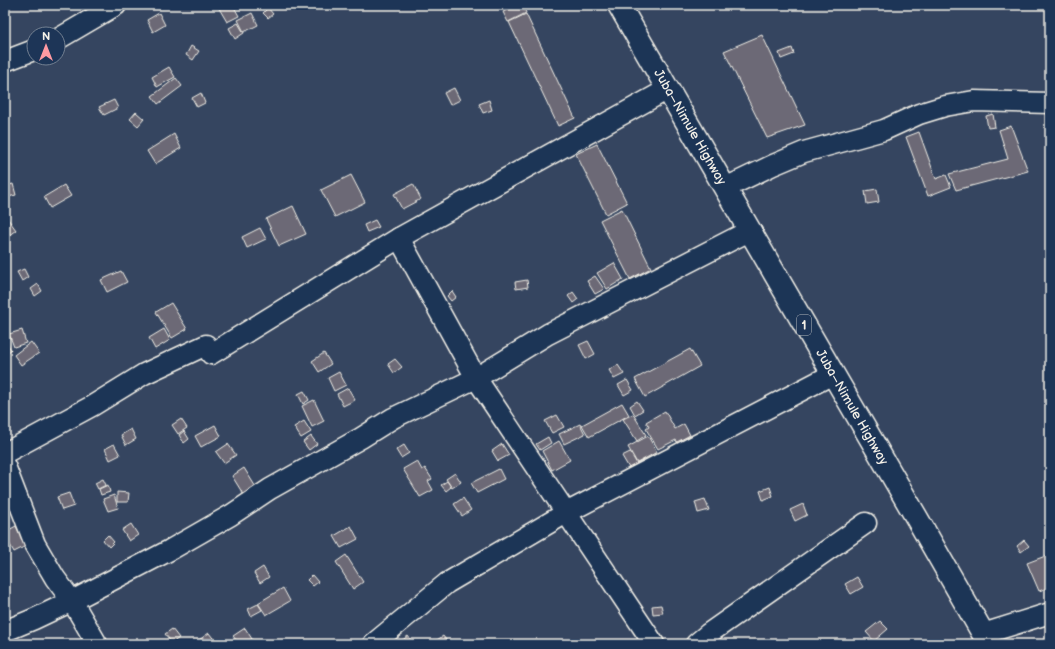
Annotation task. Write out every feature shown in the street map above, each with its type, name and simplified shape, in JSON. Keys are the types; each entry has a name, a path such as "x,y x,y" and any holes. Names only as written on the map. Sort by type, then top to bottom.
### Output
{"main road":[{"name":"Juba–Nimule Highway","path":"619,5 986,639"}],"street":[{"path":"66,34 116,5"},
{"path":"5,61 26,53"},
{"path":"5,453 92,406 144,374 209,349 399,238 668,89"},
{"path":"725,188 804,152 884,130 919,114 945,106 974,101 1050,103"},
{"path":"5,631 72,601 170,550 231,515 270,489 361,438 393,418 476,378 548,334 749,231"},
{"path":"399,238 476,378 654,644"},
{"path":"373,644 447,583 566,513 833,374"},
{"path":"5,466 35,544 55,578 72,601 97,644"},
{"path":"696,644 866,523"},
{"path":"986,639 1050,613"}],"building":[{"path":"217,5 238,5 234,7 239,16 227,22"},
{"path":"517,5 523,5 526,13 508,22 503,12"},
{"path":"268,8 273,14 268,18 263,13"},
{"path":"159,13 165,25 153,32 147,20"},
{"path":"252,13 258,25 244,32 238,20"},
{"path":"526,14 575,118 558,126 509,22"},
{"path":"238,23 244,33 235,39 229,28"},
{"path":"762,35 805,125 767,138 724,51"},
{"path":"191,46 199,51 193,60 186,55"},
{"path":"792,48 794,54 781,59 779,53"},
{"path":"169,67 175,77 157,87 152,77"},
{"path":"176,78 182,86 158,104 152,96"},
{"path":"454,88 460,100 450,105 444,93"},
{"path":"201,93 205,103 197,107 192,98"},
{"path":"114,100 118,108 104,115 99,107"},
{"path":"489,100 492,110 483,113 479,104"},
{"path":"136,112 144,119 138,126 130,119"},
{"path":"993,114 995,127 988,128 986,116"},
{"path":"1011,126 1028,171 956,190 949,174 1008,159 999,130"},
{"path":"919,132 936,179 946,175 951,187 928,196 906,137"},
{"path":"174,134 181,148 155,164 147,151"},
{"path":"597,144 627,203 606,214 576,154"},
{"path":"351,175 365,202 335,217 321,190"},
{"path":"13,184 16,195 8,197 5,186"},
{"path":"413,184 421,199 402,209 394,194"},
{"path":"64,185 71,196 50,208 44,197"},
{"path":"877,189 879,202 867,204 865,191"},
{"path":"293,206 306,234 279,246 266,219"},
{"path":"622,209 651,268 630,279 600,220"},
{"path":"8,219 16,230 8,236 5,232 5,221"},
{"path":"375,220 379,227 367,232 364,225"},
{"path":"260,228 266,239 247,248 242,237"},
{"path":"614,263 623,279 607,289 597,273"},
{"path":"24,269 28,277 22,281 17,272"},
{"path":"121,271 127,282 107,292 101,280"},
{"path":"595,276 604,289 595,294 587,281"},
{"path":"527,280 528,287 516,289 515,282"},
{"path":"38,284 42,291 35,296 31,289"},
{"path":"452,291 456,297 451,301 447,296"},
{"path":"573,292 578,299 573,303 568,296"},
{"path":"171,303 187,329 172,338 156,312"},
{"path":"164,329 170,340 155,349 149,338"},
{"path":"22,330 26,343 14,347 9,334"},
{"path":"5,339 11,350 5,354"},
{"path":"588,341 595,354 586,359 579,345"},
{"path":"31,342 39,353 21,365 14,355"},
{"path":"690,349 700,366 645,397 635,379"},
{"path":"324,353 331,364 319,372 312,361"},
{"path":"395,359 402,367 394,373 388,364"},
{"path":"618,365 624,374 614,379 609,370"},
{"path":"339,372 346,385 334,391 328,378"},
{"path":"627,380 633,390 624,395 618,385"},
{"path":"348,388 355,400 343,406 337,394"},
{"path":"304,391 309,400 303,404 298,394"},
{"path":"314,400 324,421 312,427 302,406"},
{"path":"637,401 643,410 635,415 630,406"},
{"path":"622,403 629,415 589,437 582,425"},
{"path":"665,411 675,429 684,424 690,435 677,442 676,440 658,449 646,429 649,427 646,422"},
{"path":"633,414 646,435 637,441 623,419"},
{"path":"557,415 564,427 552,433 545,421"},
{"path":"181,419 187,428 178,434 172,425"},
{"path":"304,421 311,432 301,438 294,427"},
{"path":"580,424 585,434 564,444 559,434"},
{"path":"215,425 221,436 201,447 195,436"},
{"path":"131,429 136,439 126,445 121,435"},
{"path":"184,431 189,439 184,443 179,435"},
{"path":"311,436 317,444 309,450 303,442"},
{"path":"648,436 657,452 637,463 628,447"},
{"path":"548,437 551,443 540,450 536,444"},
{"path":"559,441 570,460 552,470 542,451"},
{"path":"114,444 120,455 110,460 105,449"},
{"path":"228,444 236,455 224,463 216,452"},
{"path":"502,444 509,455 498,461 492,451"},
{"path":"404,445 409,453 401,458 396,450"},
{"path":"630,452 637,464 629,468 622,456"},
{"path":"417,461 422,470 425,468 432,479 428,481 433,490 420,497 403,469"},
{"path":"244,468 257,489 245,497 232,476"},
{"path":"499,469 504,479 477,493 471,483"},
{"path":"455,473 461,482 452,488 446,479"},
{"path":"103,479 106,485 98,489 95,483"},
{"path":"447,481 451,487 446,491 441,485"},
{"path":"108,485 110,492 101,495 99,489"},
{"path":"770,487 773,496 763,500 760,491"},
{"path":"117,492 129,493 128,502 117,502"},
{"path":"69,493 74,506 62,510 57,497"},
{"path":"114,495 118,508 108,511 103,499"},
{"path":"463,498 471,510 462,516 454,504"},
{"path":"705,499 709,510 698,513 695,502"},
{"path":"803,504 807,515 795,521 790,510"},
{"path":"131,524 138,535 129,541 122,530"},
{"path":"16,526 26,546 14,552 9,543 5,545 5,532"},
{"path":"351,526 358,539 341,548 334,536"},
{"path":"108,535 114,542 109,547 103,540"},
{"path":"1024,540 1029,546 1021,552 1017,546"},
{"path":"346,555 363,582 353,589 336,562"},
{"path":"1048,555 1050,560 1050,587 1039,591 1027,563"},
{"path":"263,567 269,577 260,583 254,573"},
{"path":"312,575 318,582 313,586 307,580"},
{"path":"857,577 863,587 851,594 845,584"},
{"path":"283,588 290,601 266,615 258,603"},
{"path":"258,604 262,610 251,616 248,609"},
{"path":"661,605 663,613 653,614 652,606"},
{"path":"880,621 888,629 874,641 866,632"},
{"path":"245,628 252,639 245,644 239,644 233,636"},
{"path":"172,629 179,638 172,643 165,634"},
{"path":"209,633 216,642 214,644 197,644 196,642"},
{"path":"408,636 414,644 397,644"},
{"path":"443,636 449,644 436,644 434,642"}]}
